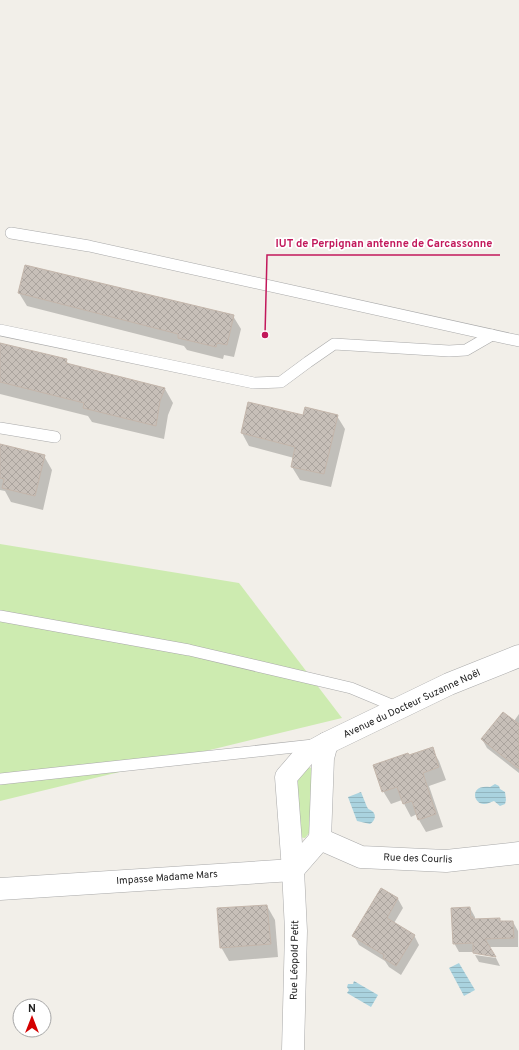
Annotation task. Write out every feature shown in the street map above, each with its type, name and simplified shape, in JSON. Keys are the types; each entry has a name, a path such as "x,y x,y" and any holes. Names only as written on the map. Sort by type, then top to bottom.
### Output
{"street":[{"name":"Avenue du Docteur Suzanne Noël","path":"293,870 286,777 305,755 449,684 519,656"},
{"path":"293,870 320,840 323,758 327,743"},
{"name":"Rue des Courlis","path":"320,840 361,857 446,861 519,853"},
{"name":"Impasse Madame Mars","path":"0,889 293,870"},
{"name":"Rue Léopold Petit","path":"293,870 296,931 293,1050"}],"lane":[{"path":"11,233 89,246 519,341"},
{"path":"0,330 254,383 281,382 334,344 449,351 466,350 492,335"},
{"path":"0,428 55,437"},
{"path":"0,616 197,652 351,688 400,708"},
{"path":"0,779 327,743"}],"green space":[{"path":"0,544 239,583 342,718 0,801"},
{"path":"308,767 312,768 309,833 305,838 298,837 296,774"}],"water":[{"path":"495,784 505,792 505,804 500,806 494,801 484,804 477,801 475,794 479,788 490,787"},
{"path":"361,792 367,807 375,816 374,820 370,824 357,821 348,797"},
{"path":"459,963 475,990 464,996 449,968"},
{"path":"354,981 378,995 371,1007 347,993 349,990 347,987 348,984 353,984"}],"building":[{"path":"25,265 234,315 227,345 217,343 216,347 178,338 178,334 18,293"},
{"path":"0,343 67,359 66,363 165,388 160,401 156,426 83,408 84,403 0,382"},
{"path":"248,402 303,415 305,407 338,415 324,474 291,467 295,447 241,433"},
{"path":"0,444 45,455 35,496 2,488 4,479 0,478"},
{"path":"503,712 519,724 519,769 481,739"},
{"path":"433,747 439,767 423,773 436,814 418,820 412,801 403,804 397,787 382,792 373,765 408,753 409,755"},
{"path":"381,888 398,898 387,918 415,935 396,966 383,958 384,955 352,936"},
{"path":"267,905 271,944 220,948 217,908"},
{"path":"470,907 471,919 472,916 474,919 500,918 500,921 513,921 514,938 485,939 496,957 473,953 473,943 453,944 451,908"}],"place":[{"name":"IUT de Perpignan antenne de Carcassonne","path":"265,335"}]}
